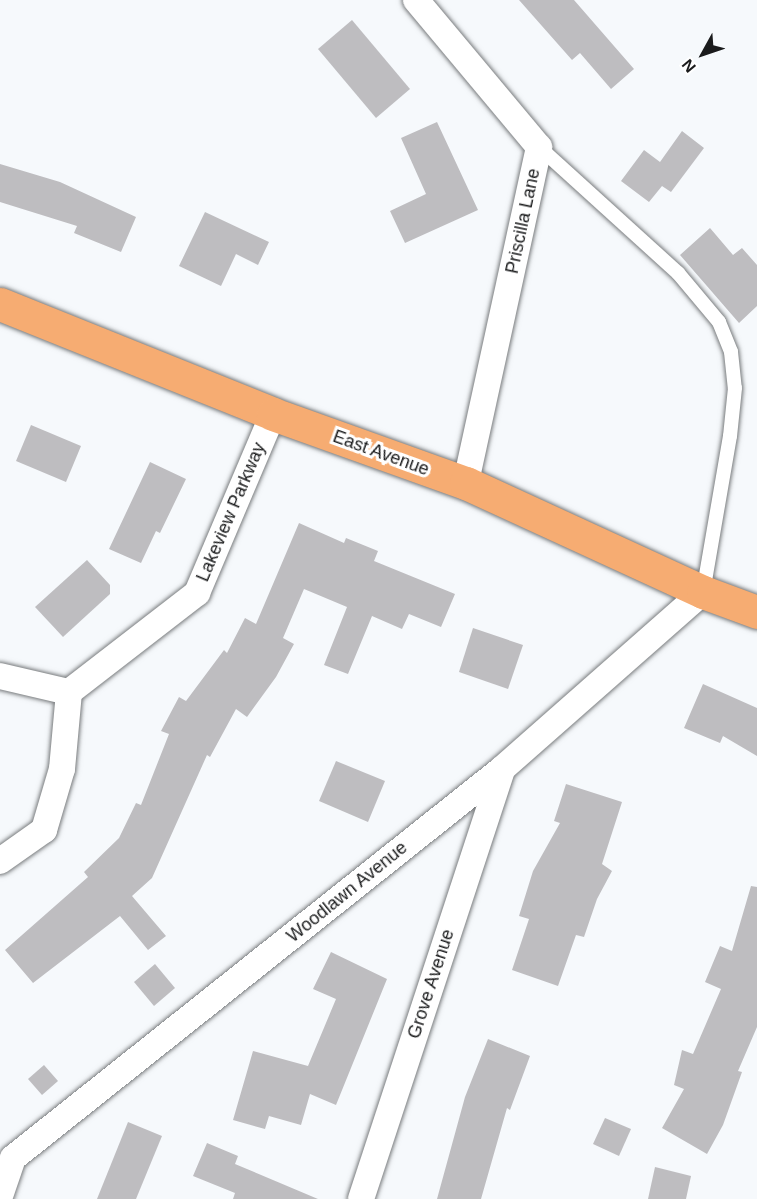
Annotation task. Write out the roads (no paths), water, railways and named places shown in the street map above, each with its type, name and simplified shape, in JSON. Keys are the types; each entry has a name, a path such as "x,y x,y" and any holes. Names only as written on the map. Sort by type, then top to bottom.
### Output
{"highway":[{"name":"East Avenue","path":"0,304 273,414 466,483 703,592 757,612"}],"street":[{"name":"Priscilla Lane","path":"416,0 539,147 466,483"},
{"name":"Lakeview Parkway","path":"69,693 197,593 273,414"},
{"name":"Woodlawn Avenue","path":"0,1196 13,1158 502,769 703,592"},
{"path":"0,676 69,693 62,769 44,830 0,861"},
{"name":"Grove Avenue","path":"361,1199 502,769"}],"lane":[{"path":"539,147 678,273 718,322 731,352 735,388 730,436 703,592"}]}
